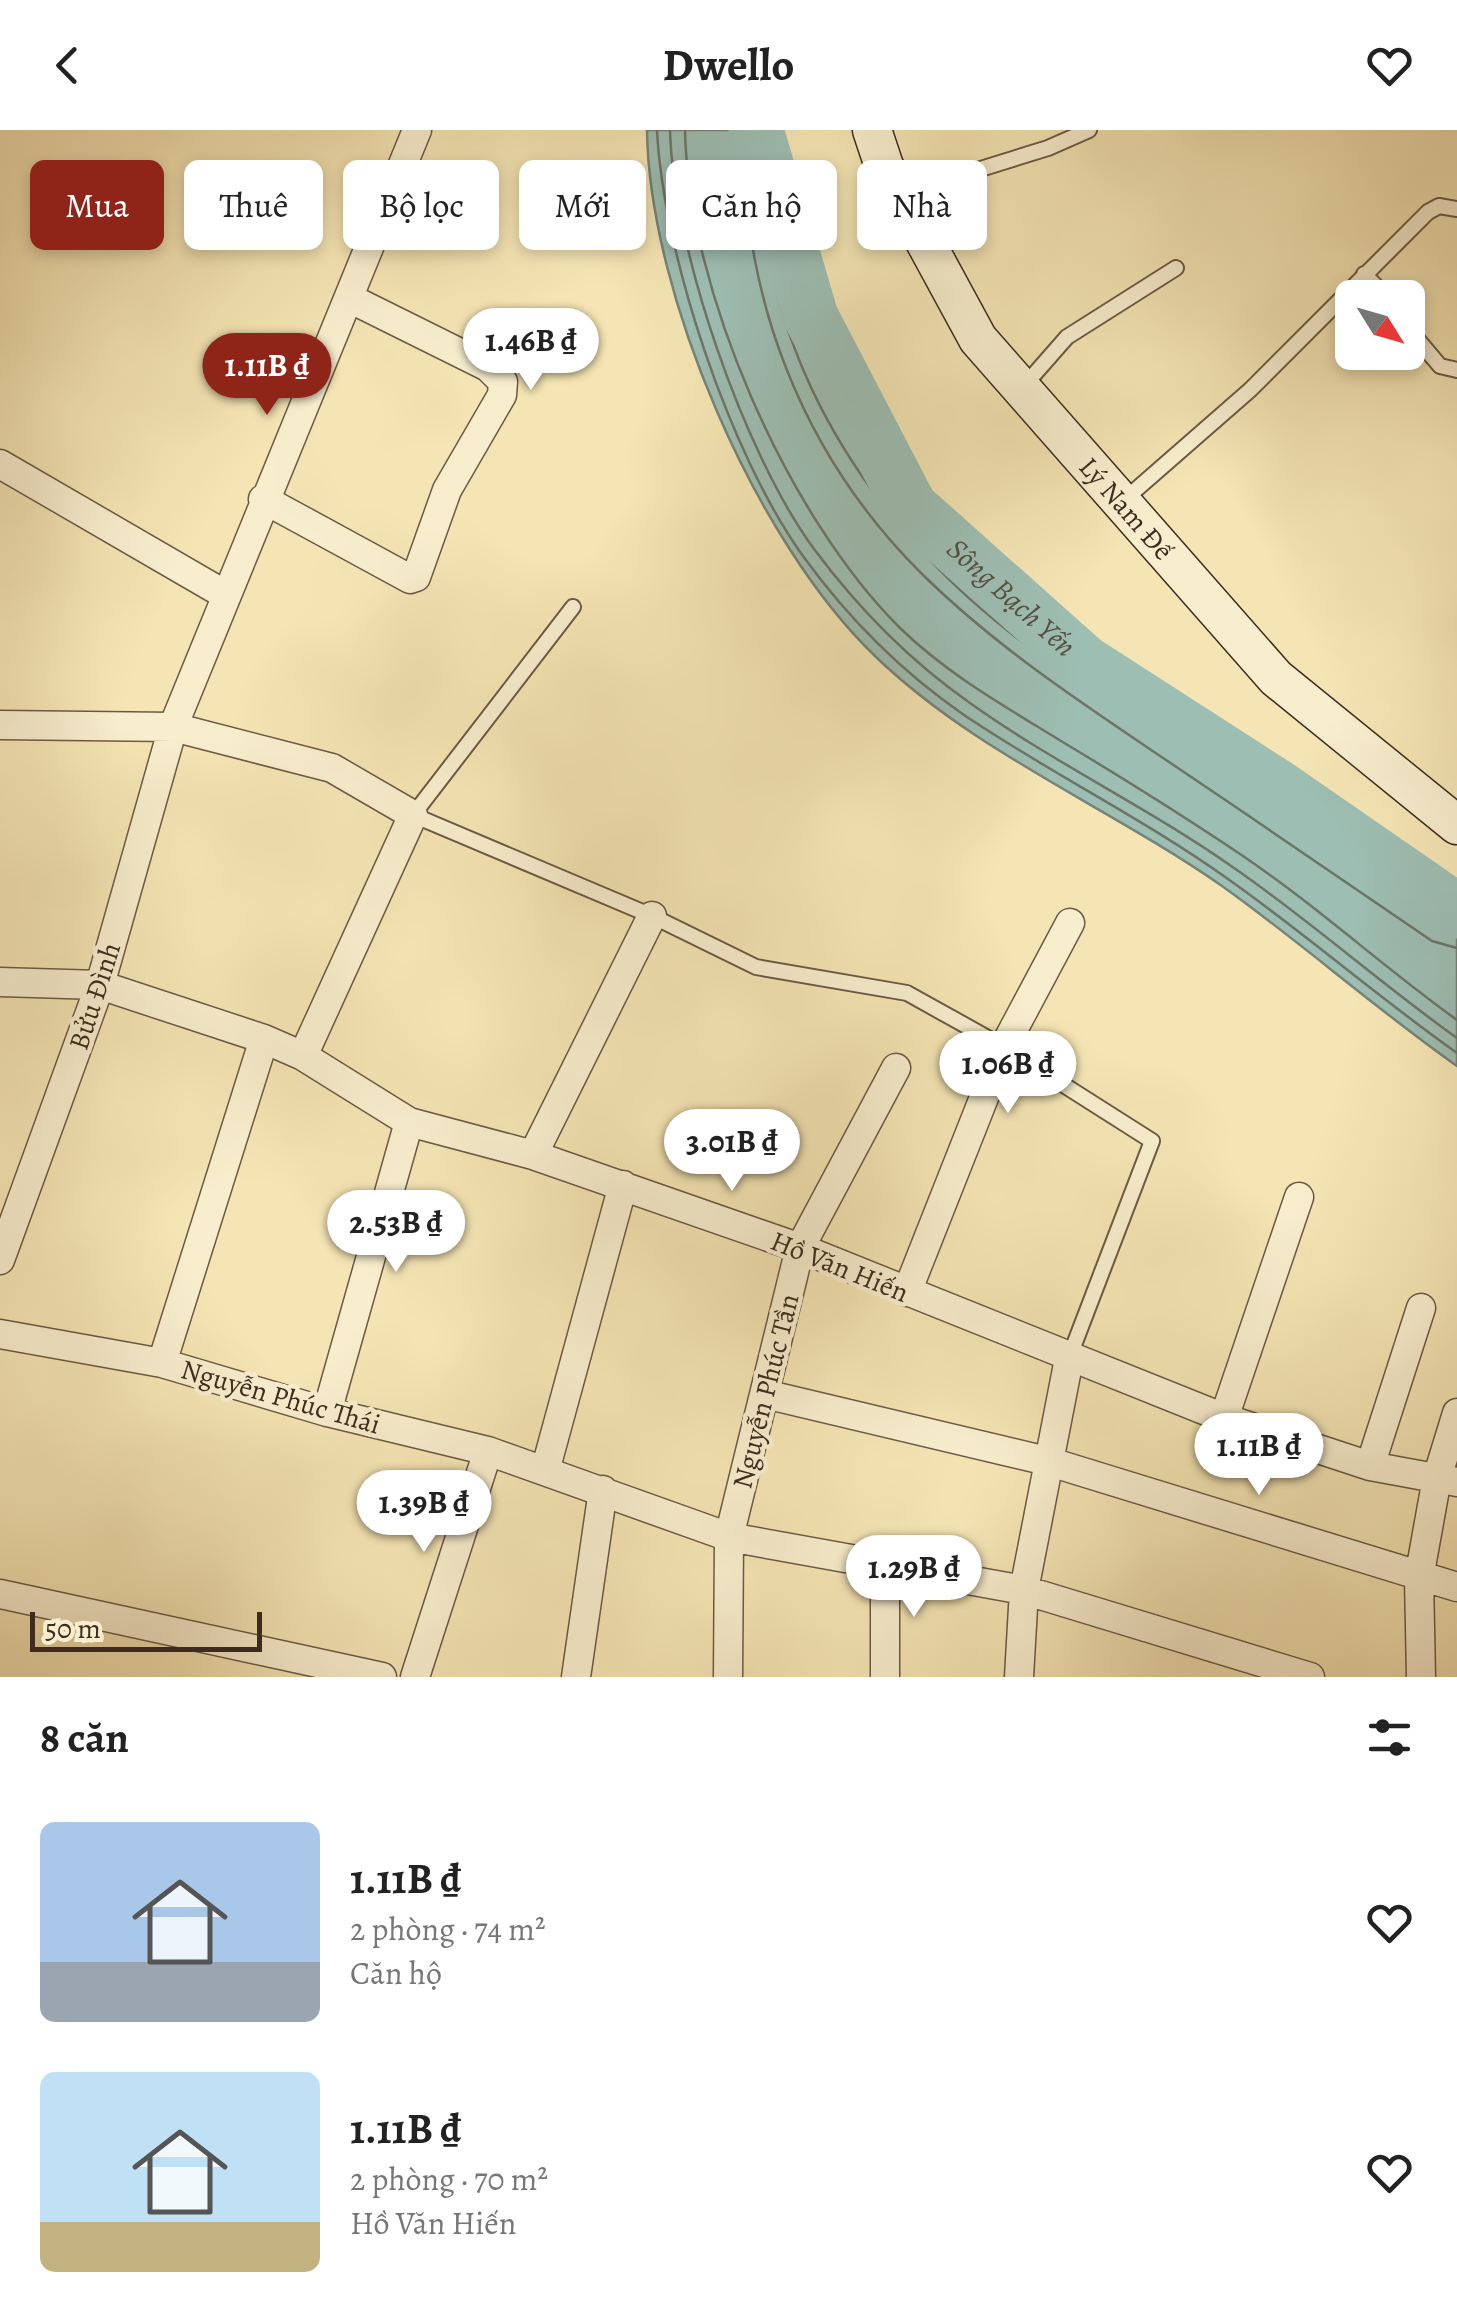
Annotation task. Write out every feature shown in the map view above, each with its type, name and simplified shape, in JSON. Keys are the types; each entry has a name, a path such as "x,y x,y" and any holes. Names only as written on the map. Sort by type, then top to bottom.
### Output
{"street":[{"name":"Bửu Đình","path":"0,1260 100,985 173,727 416,130"},
{"name":"Lý Nam Đế","path":"872,130 884,160"},
{"name":"Lý Nam Đế","path":"929,250 978,339 1276,678 1457,825"},
{"path":"263,499 410,579 416,577 447,490 502,395 503,382 488,367 348,298"},
{"path":"0,464 224,594"},
{"path":"0,724 173,727 332,768 413,815 303,1056"},
{"path":"533,1155 652,916"},
{"path":"907,1292 1004,1047 1070,923"},
{"name":"Hồ Văn Hiến","path":"0,982 100,985 264,1040 303,1056 409,1122 533,1155 800,1248 1224,1418 1370,1466 1447,1480"},
{"path":"162,1362 264,1040"},
{"name":"Nguyễn Phúc Tần","path":"728,1677 729,1537 800,1248 896,1068"},
{"path":"327,1412 409,1122"},
{"path":"545,1471 623,1185"},
{"path":"1224,1418 1299,1197"},
{"path":"1370,1466 1421,1308"},
{"name":"Nguyễn Phúc Thái","path":"0,1334 162,1362 327,1412 488,1451 729,1537 1024,1590 1297,1676"},
{"path":"1019,1677 1024,1590 1069,1359"},
{"path":"764,1394 1047,1461 1457,1588"},
{"path":"1421,1677 1419,1578 1447,1480 1457,1414"},
{"path":"415,1677 488,1451"},
{"path":"576,1677 602,1490"},
{"path":"885,1564 885,1677"},
{"path":"0,1594 382,1677"}],"lane":[{"path":"987,167 1089,130"},
{"path":"1122,502 1250,390 1428,212 1439,206 1457,209"},
{"path":"1021,388 1067,337 1176,268"},
{"path":"1364,274 1370,280"},
{"path":"1425,348 1440,366 1457,370"},
{"path":"574,607 413,815 652,916 756,967 907,993 1004,1047 1152,1141 1069,1359"}],"water":[{"path":"647,130 781,130 783,160 666,160 666,250 791,250 811,330 848,412 897,485 957,551 1104,671 1457,912 1457,1066 1222,886 955,721 875,656 831,607 789,549 751,483 717,412 689,338 667,265 652,195"}],"waterway":[{"name":"Sông Bạch Yến","path":"756,130 811,317 910,507 1084,662 1278,787 1457,911"}]}
